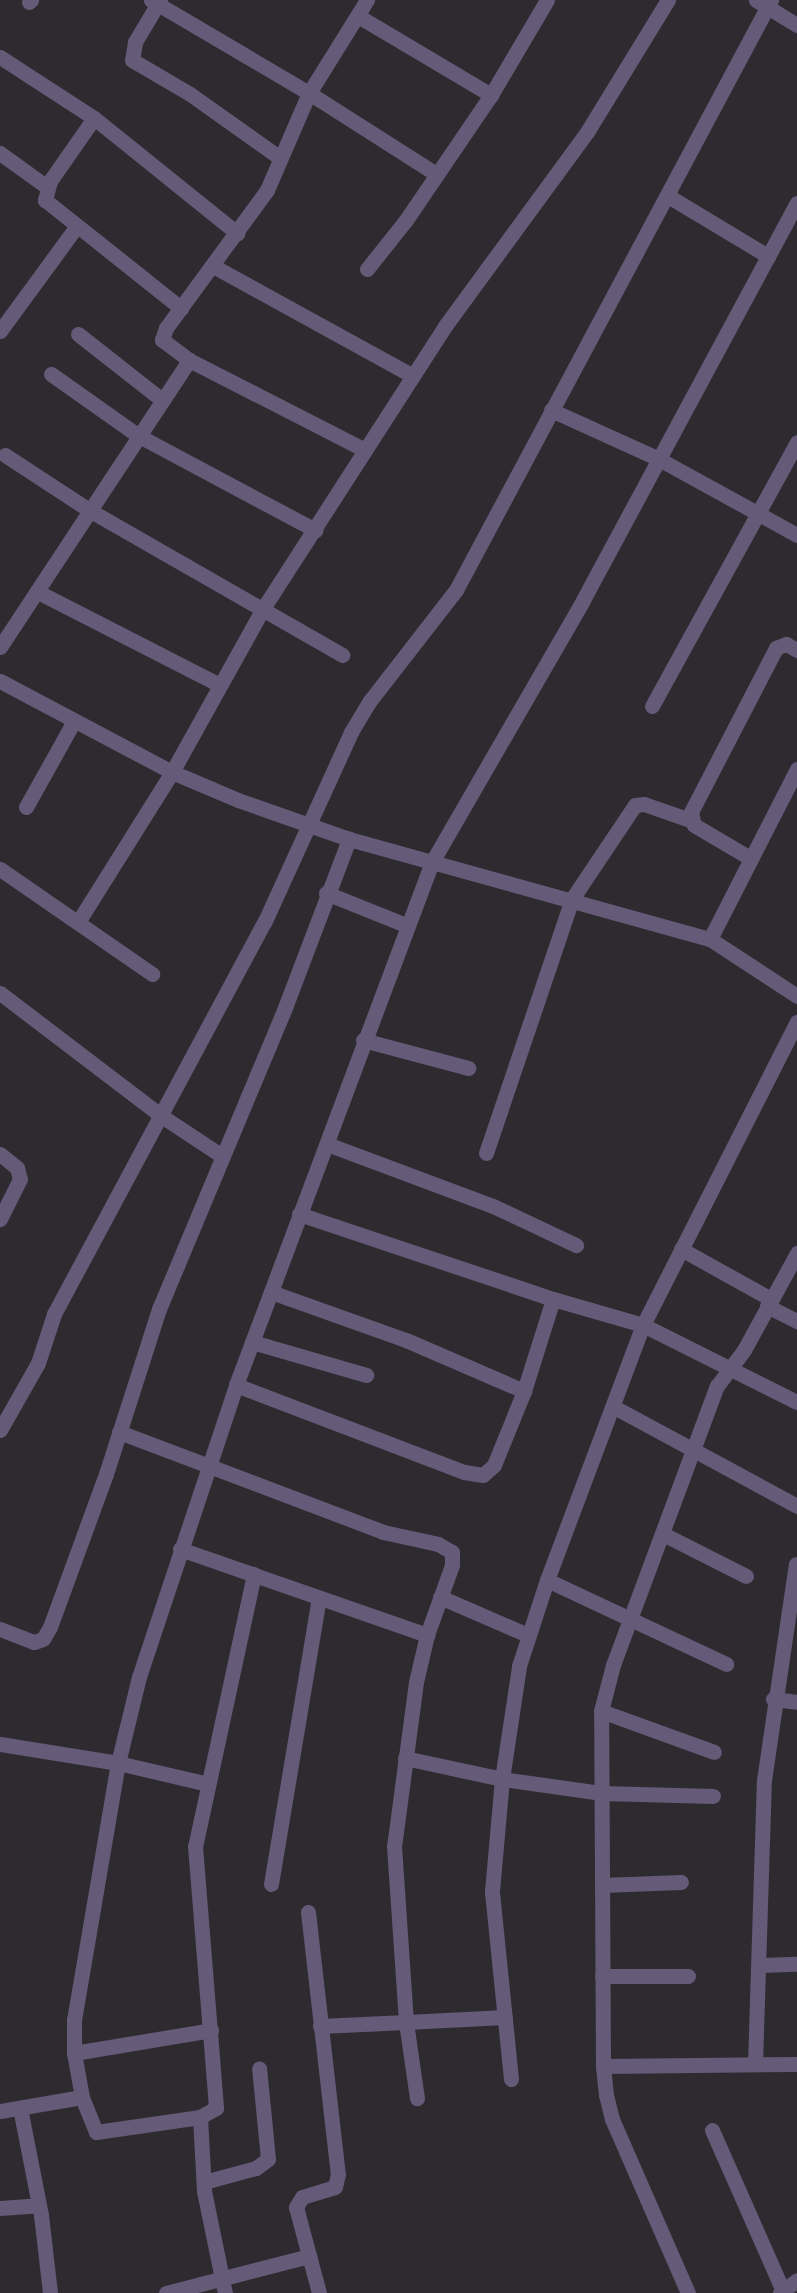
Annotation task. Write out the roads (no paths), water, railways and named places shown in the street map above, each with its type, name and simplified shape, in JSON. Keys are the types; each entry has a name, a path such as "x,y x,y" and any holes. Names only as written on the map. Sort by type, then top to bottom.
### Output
{"street":[{"path":"365,450 189,360 162,340 181,308 267,190 309,93 367,0"},
{"path":"367,269 491,95 547,0"},
{"path":"78,922 172,772 264,607 413,376 520,219 586,132 668,0"},
{"path":"280,158 190,94 132,60 135,42 156,1 309,93 436,174"},
{"path":"0,1430 38,1363 54,1314 266,921 351,732 369,702 456,590 668,196 765,2 797,26"},
{"path":"358,16 491,95"},
{"path":"0,57 94,118 237,233"},
{"path":"94,118 47,187 48,203 181,308"},
{"path":"0,153 47,187"},
{"path":"668,196 768,256"},
{"path":"254,1574 194,1859 218,2096 216,2108 201,2117 96,2132 82,2097 74,2053 74,2020 118,1763 139,1677 236,1385 327,1144 363,1040 432,862 583,600 657,458 797,203"},
{"path":"0,331 76,227"},
{"path":"213,266 413,376"},
{"path":"78,334 161,399"},
{"path":"0,647 38,592 161,399 189,360"},
{"path":"51,374 139,436 315,530"},
{"path":"551,410 657,458 797,535"},
{"path":"652,706 797,442"},
{"path":"4,455 89,510 264,607 342,655"},
{"path":"38,592 220,685"},
{"path":"690,819 776,648 786,644 797,650"},
{"path":"0,681 172,772 349,839 710,939 797,996"},
{"path":"26,807 74,721"},
{"path":"710,939 750,858 791,793 797,769"},
{"path":"486,1153 572,899 635,805 645,804 690,819 750,858"},
{"path":"0,1629 21,1640 43,1639 64,1590 159,1309 286,1005 326,893 349,839"},
{"path":"0,869 152,974"},
{"path":"326,893 408,926"},
{"path":"0,993 160,1115 222,1156"},
{"path":"510,2079 492,1891 502,1779 513,1696 528,1635 643,1325 797,1022"},
{"path":"363,1040 468,1068"},
{"path":"327,1144 493,1206 576,1245"},
{"path":"0,1154 17,1168 20,1179 0,1219"},
{"path":"299,1214 553,1299 643,1325 726,1369 797,1402"},
{"path":"681,1249 797,1321"},
{"path":"688,2293 612,2119 603,2066 601,1711 612,1665 663,1534 692,1449 726,1369 744,1350 797,1252"},
{"path":"271,1292 406,1340 524,1391"},
{"path":"236,1385 475,1475 489,1472 494,1465 524,1391 553,1299"},
{"path":"252,1342 366,1375"},
{"path":"614,1407 797,1506"},
{"path":"119,1432 384,1532 447,1547 453,1558 427,1635 405,1758 394,1874 406,2022 417,2098"},
{"path":"663,1534 746,1576"},
{"path":"180,1549 427,1635"},
{"path":"755,2064 764,1780 773,1699 796,1564"},
{"path":"547,1580 726,1664"},
{"path":"440,1597 528,1635"},
{"path":"271,1884 319,1598"},
{"path":"773,1699 797,1702"},
{"path":"601,1711 714,1752"},
{"path":"0,1744 118,1763 208,1784"},
{"path":"405,1758 502,1779 602,1793 713,1796"},
{"path":"602,1885 681,1882"},
{"path":"308,1912 338,2174 331,2190 302,2197 298,2202 319,2293"},
{"path":"759,1965 797,1964"},
{"path":"602,1976 688,1976"},
{"path":"320,2026 505,2017"},
{"path":"74,2053 211,2030"},
{"path":"603,2066 797,2064"},
{"path":"204,2182 256,2168 268,2159 260,2068"},
{"path":"0,2110 82,2097"},
{"path":"20,2108 39,2205 50,2293"},
{"path":"201,2117 204,2182 223,2286"},
{"path":"712,2130 782,2292 797,2280"},
{"path":"0,2208 39,2205"},
{"path":"166,2293 223,2286 309,2256"}]}
